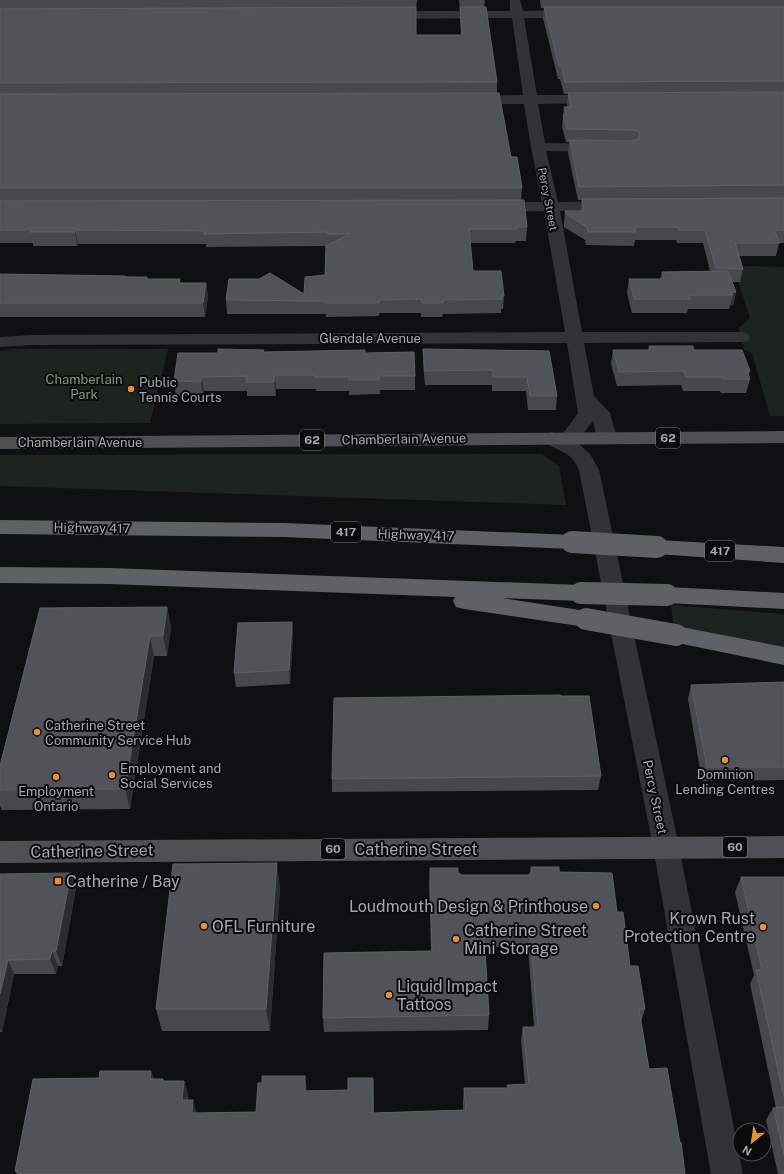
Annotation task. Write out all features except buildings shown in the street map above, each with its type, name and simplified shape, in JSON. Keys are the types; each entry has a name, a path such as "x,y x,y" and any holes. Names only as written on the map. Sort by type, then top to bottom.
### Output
{"highway":[{"path":"0,513 120,528"},
{"name":"Highway 417","path":"0,527 284,530 572,542 784,555"},
{"path":"0,574 108,576 364,586 667,595 784,601"},
{"path":"364,586 586,619 784,656"}],"main road":[{"name":"Chamberlain Avenue","path":"0,443 784,437"},
{"name":"Catherine Street","path":"0,852 784,847"}],"street":[{"name":"Percy Street","path":"514,0 538,147 551,207 573,338 588,414 580,426 562,438 565,443 582,455 589,470 676,847 727,1174"},
{"path":"374,15 582,14"},
{"path":"458,100 608,99"},
{"path":"538,147 615,148"},
{"path":"478,207 624,206"},
{"name":"Glendale Avenue","path":"0,342 31,340 741,337"},
{"path":"585,397 600,413 607,438"}],"green space":[{"path":"733,266 784,267 784,416 770,416 752,353 744,350 739,328 750,318"},
{"name":"Chamberlain Park","path":"9,349 168,349 150,423 0,424 0,351"},
{"path":"542,454 559,466 566,505 0,486 0,455"},
{"path":"671,605 784,614 784,652 674,628"}],"place":[{"name":"Public Tennis Courts","path":"131,389"},
{"name":"Catherine Street Community Service Hub","path":"37,732"},
{"name":"Dominion Lending Centres","path":"725,760"},
{"name":"Employment and Social Services","path":"112,775"},
{"name":"Employment Ontario","path":"56,777"},
{"name":"Catherine / Bay","path":"58,881"},
{"name":"Loudmouth Design & Printhouse","path":"596,906"},
{"name":"OFL Furniture","path":"204,926"},
{"name":"Krown Rust Protection Centre","path":"763,927"},
{"name":"Catherine Street Mini Storage","path":"456,939"},
{"name":"Liquid Impact Tattoos","path":"389,995"}]}
